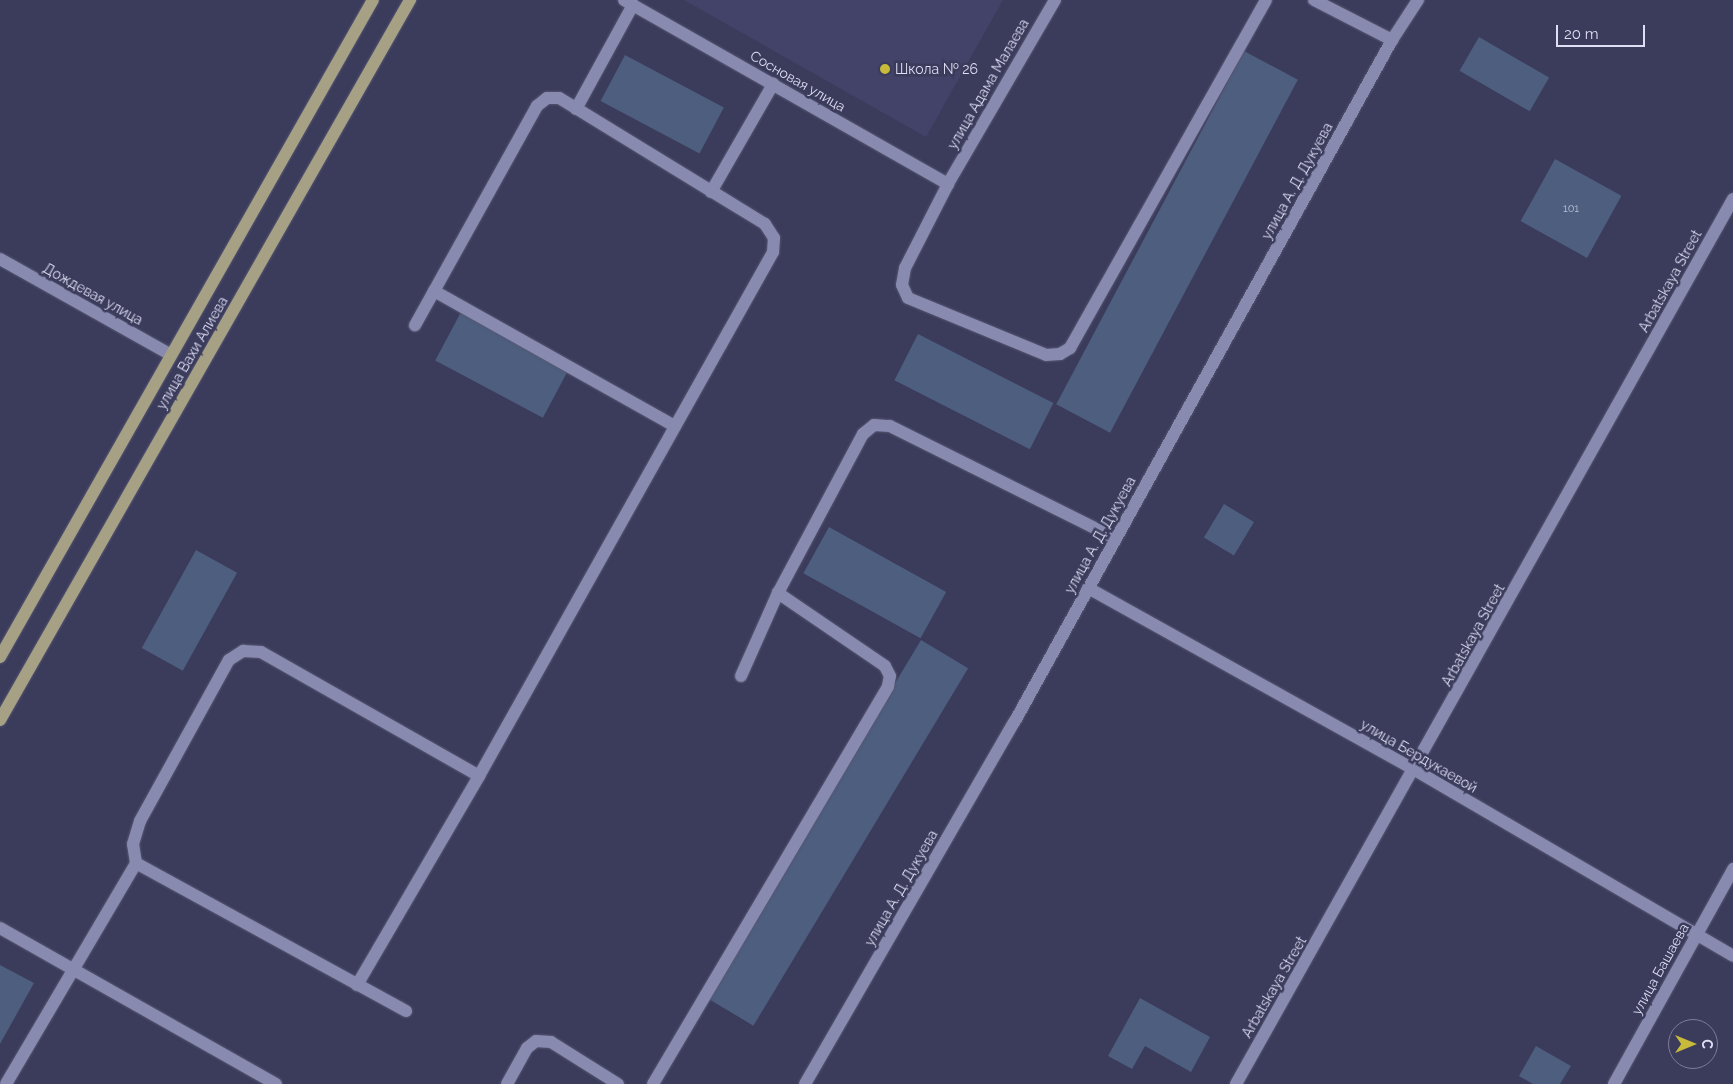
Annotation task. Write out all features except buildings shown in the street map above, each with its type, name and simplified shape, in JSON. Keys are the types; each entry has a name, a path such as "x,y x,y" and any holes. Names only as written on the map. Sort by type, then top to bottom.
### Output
{"main road":[{"name":"улица Вахи Алиева","path":"0,656 373,0"},
{"name":"улица Вахи Алиева","path":"0,720 410,0"}],"street":[{"name":"улица Адама Малаева","path":"1055,0 948,184 905,268 902,285 908,298 1046,355 1060,354 1070,348 1266,0"},
{"path":"1314,0 1392,40"},
{"name":"улица А. Д. Дукуева","path":"805,1084 1088,588 1392,40 1418,0"},
{"name":"Сосновая улица","path":"628,3 948,184"},
{"path":"576,109 628,3"},
{"path":"711,192 773,84"},
{"path":"357,986 479,776 773,252 774,238 765,224 559,98 547,98 537,106 415,325"},
{"name":"Arbatskaya Street","path":"1236,1084 1733,199"},
{"name":"Дождевая улица","path":"0,259 171,355"},
{"path":"434,292 675,426"},
{"path":"741,676 778,593 863,434 874,425 890,426 1115,538"},
{"name":"улица Бердукаевой","path":"1088,588 1414,770 1733,956"},
{"path":"653,1084 888,686 890,676 885,666 778,593"},
{"path":"6,1084 136,863 133,844 140,821 229,660 243,652 261,652 479,776"},
{"path":"136,863 357,986 406,1011"},
{"name":"улица Башаева","path":"1614,1084 1733,869"},
{"path":"0,928 74,967 276,1084"},
{"path":"507,1084 526,1048 536,1041 551,1042 618,1084"}],"shaded area":[{"name":"Школа № 26","path":"684,0 1003,0 926,137"}],"place":[{"name":"Школа № 26","path":"885,69"}]}
